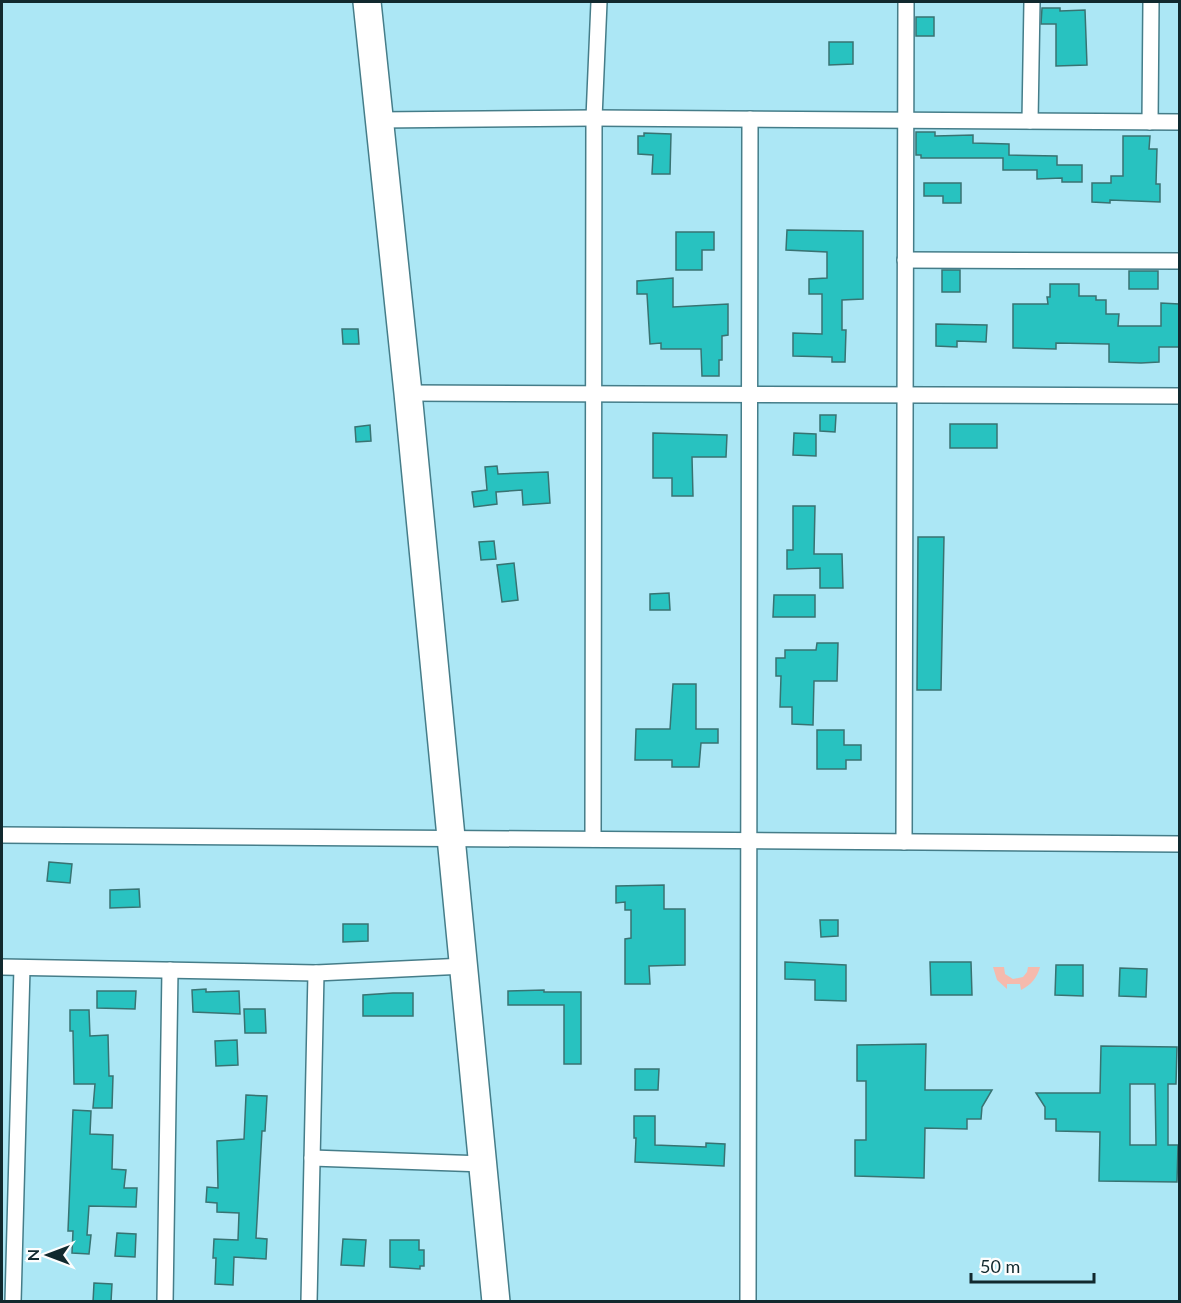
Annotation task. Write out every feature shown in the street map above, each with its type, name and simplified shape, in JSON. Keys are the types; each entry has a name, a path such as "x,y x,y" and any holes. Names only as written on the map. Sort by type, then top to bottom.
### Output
{"highway":[{"path":"366,2 408,393 496,1302"}],"street":[{"path":"593,839 594,118 599,2"},
{"path":"903,842 906,2"},
{"path":"1030,121 1032,2"},
{"path":"1150,122 1151,2"},
{"path":"378,120 594,118 1179,122"},
{"path":"748,1302 750,119"},
{"path":"905,260 1179,261"},
{"path":"408,393 1179,396"},
{"path":"2,835 1179,844"},
{"path":"2,967 316,973 465,966"},
{"path":"13,1302 8,1261 22,968"},
{"path":"165,1302 170,970"},
{"path":"309,1302 316,973"},
{"path":"312,1158 483,1164"}],"shaded area":[{"path":"993,967 1004,967 1005,974 1013,979 1023,977 1028,967 1040,967 1033,981 1021,990 1020,984 1007,984 1007,989 997,980"}],"building":[{"path":"1042,8 1060,8 1060,11 1085,10 1087,65 1056,66 1056,24 1041,24"},
{"path":"916,17 934,17 934,36 916,36"},
{"path":"829,42 853,42 853,64 829,65"},
{"path":"916,132 935,132 935,136 973,135 973,143 1009,144 1009,155 1057,156 1057,165 1082,165 1082,182 1062,182 1062,178 1037,179 1037,170 1003,170 1003,158 921,158 921,155 916,155"},
{"path":"644,133 671,134 670,174 652,174 653,155 638,154 638,136 644,136"},
{"path":"1123,136 1150,136 1149,149 1157,149 1156,184 1160,184 1160,202 1110,200 1110,203 1092,202 1092,183 1111,183 1111,176 1123,176"},
{"path":"924,183 961,183 961,203 943,203 943,196 924,196"},
{"path":"787,230 863,231 863,299 842,300 842,330 846,330 845,362 832,362 832,357 793,356 793,333 822,334 822,294 809,294 809,279 827,278 827,252 786,250"},
{"path":"676,232 714,232 714,250 702,250 702,270 676,270"},
{"path":"942,270 960,270 960,292 942,292"},
{"path":"1129,271 1158,271 1158,289 1129,289"},
{"path":"673,278 673,307 728,304 728,335 722,336 719,376 702,376 701,349 661,349 661,343 650,344 647,294 637,294 637,281"},
{"path":"1050,284 1079,284 1079,296 1096,296 1096,300 1106,300 1106,314 1119,314 1118,326 1161,326 1161,303 1179,304 1179,347 1159,347 1159,362 1141,363 1109,362 1109,344 1056,343 1056,349 1013,348 1013,304 1048,304"},
{"path":"936,324 987,325 986,342 957,341 957,347 936,346"},
{"path":"342,329 358,329 359,344 343,344"},
{"path":"820,415 836,415 835,432 820,431"},
{"path":"950,424 997,424 997,448 950,448"},
{"path":"370,425 371,441 356,442 355,427"},
{"path":"653,433 727,435 726,457 692,457 693,496 672,496 672,478 653,478"},
{"path":"794,433 816,434 816,456 793,455"},
{"path":"497,466 498,474 548,472 550,503 523,505 522,490 496,492 497,504 474,507 472,492 487,490 485,467"},
{"path":"793,506 815,506 814,554 842,554 843,588 820,588 820,568 787,569 787,550 793,550"},
{"path":"918,537 944,537 941,690 917,690"},
{"path":"494,541 496,559 481,560 479,542"},
{"path":"514,563 518,600 502,602 497,565"},
{"path":"669,593 670,610 650,610 650,594"},
{"path":"774,595 815,595 815,617 773,617"},
{"path":"817,643 838,643 837,681 814,681 813,725 792,724 792,707 780,707 781,676 776,676 776,658 785,658 785,650 816,650"},
{"path":"673,684 696,684 696,729 718,729 718,743 701,743 699,767 672,767 672,760 635,760 636,729 670,729"},
{"path":"817,730 844,730 844,745 861,745 861,760 846,760 846,769 817,769"},
{"path":"49,862 72,864 70,883 47,881"},
{"path":"664,885 664,909 685,909 685,965 649,966 650,984 625,984 625,939 631,938 631,910 625,910 625,902 616,903 616,886"},
{"path":"139,889 140,907 110,908 110,890"},
{"path":"820,920 838,920 838,936 821,937"},
{"path":"343,924 368,924 368,941 343,942"},
{"path":"785,962 846,965 846,1001 815,1000 815,980 785,979"},
{"path":"930,962 971,962 972,995 931,995"},
{"path":"1056,965 1083,965 1083,996 1055,995"},
{"path":"1120,968 1147,969 1146,997 1119,996"},
{"path":"206,989 206,992 239,991 240,1014 193,1012 192,990"},
{"path":"544,990 544,992 581,992 581,1064 564,1064 564,1005 508,1005 508,991"},
{"path":"97,991 136,991 135,1009 97,1008"},
{"path":"413,993 413,1016 363,1016 363,995"},
{"path":"244,1009 265,1009 266,1033 245,1033"},
{"path":"70,1010 89,1010 90,1036 108,1035 109,1076 113,1076 112,1108 93,1108 95,1084 74,1084 73,1031 70,1031"},
{"path":"237,1040 238,1065 216,1066 215,1041"},
{"path":"926,1044 925,1090 992,1090 982,1107 981,1119 967,1119 967,1129 925,1128 924,1178 855,1176 855,1140 866,1140 866,1081 857,1081 857,1045"},
{"path":"1101,1046 1177,1047 1176,1084 1168,1084 1168,1145 1178,1145 1177,1182 1099,1181 1100,1132 1056,1131 1056,1119 1045,1119 1045,1107 1036,1093 1100,1093","holes":["1130,1084 1155,1084 1156,1145 1130,1145"]},
{"path":"635,1069 659,1069 658,1090 635,1090"},
{"path":"246,1095 267,1096 265,1131 262,1131 256,1238 267,1239 266,1259 234,1257 233,1285 215,1284 214,1239 238,1240 239,1213 217,1212 217,1203 206,1202 207,1187 218,1188 217,1141 244,1139"},
{"path":"73,1110 91,1111 90,1134 113,1135 112,1169 126,1170 124,1188 137,1188 136,1207 89,1206 87,1235 91,1235 89,1254 72,1253 73,1231 68,1231"},
{"path":"634,1116 655,1116 655,1145 706,1147 706,1143 725,1144 724,1166 635,1162"},
{"path":"117,1233 136,1234 135,1257 115,1256"},
{"path":"343,1239 366,1240 364,1266 341,1265"},
{"path":"390,1240 419,1240 419,1250 424,1250 424,1266 420,1266 420,1269 390,1267"},
{"path":"94,1283 112,1284 111,1302 93,1302"}]}
